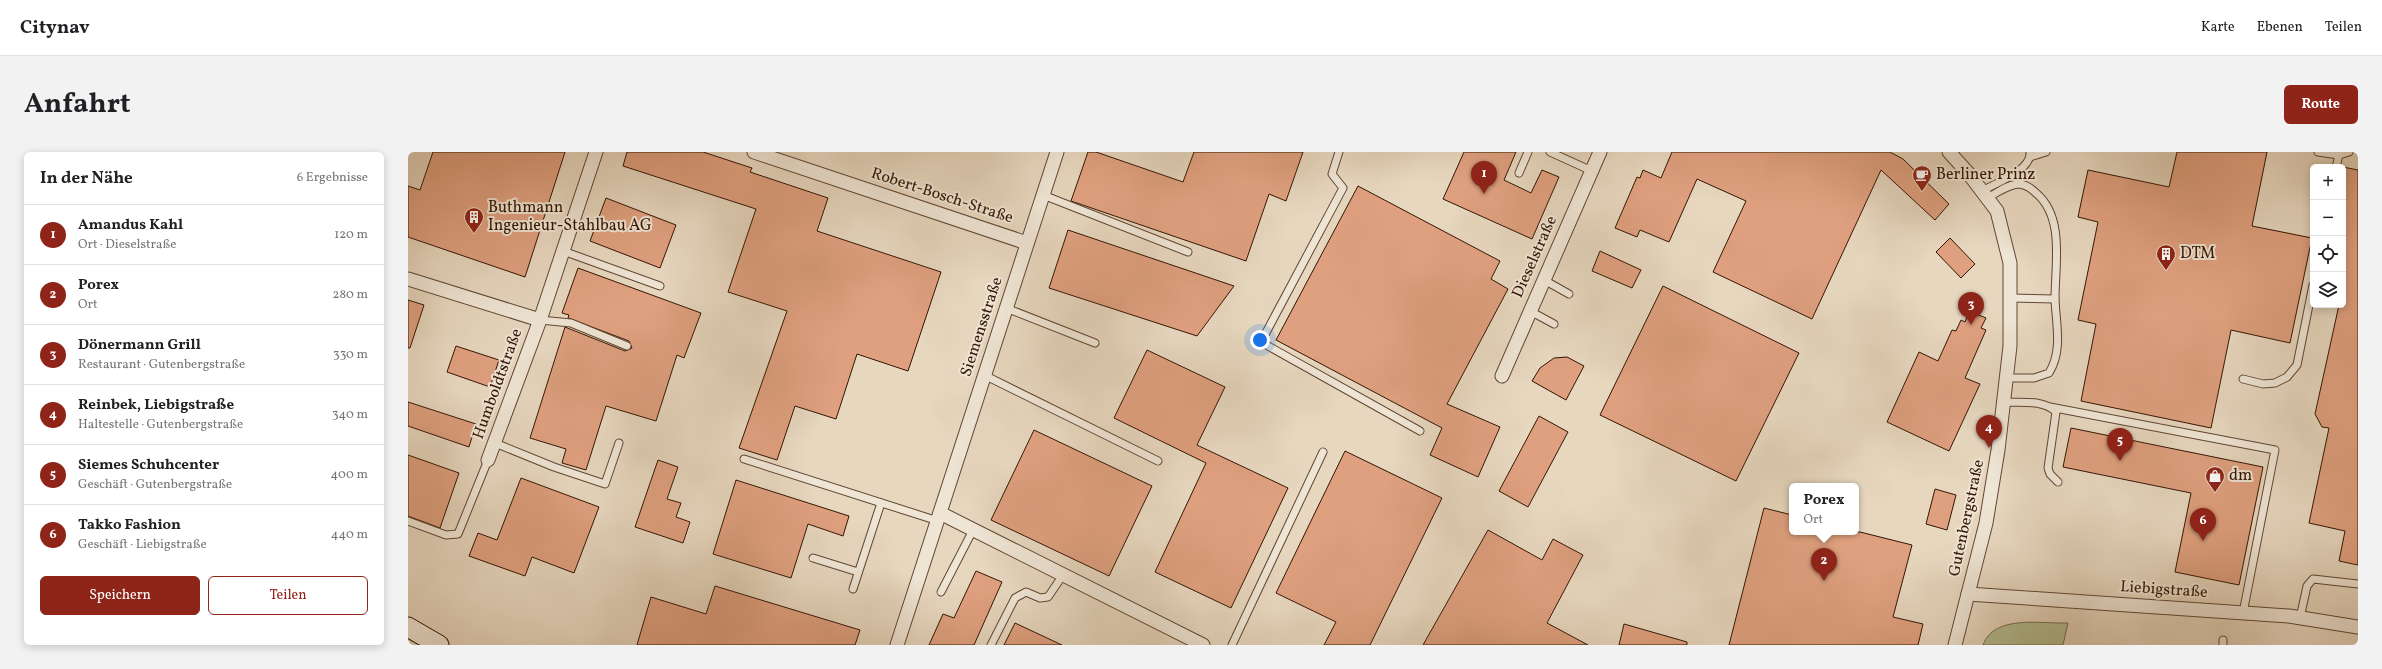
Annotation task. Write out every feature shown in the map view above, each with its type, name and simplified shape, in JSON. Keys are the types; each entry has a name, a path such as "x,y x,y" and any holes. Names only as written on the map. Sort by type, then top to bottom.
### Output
{"main road":[{"path":"408,627 439,645"}],"street":[{"name":"Humboldtstraße","path":"488,460 540,320 596,152"},
{"name":"Robert-Bosch-Straße","path":"754,152 1027,242"},
{"name":"Siemensstraße","path":"897,645 1057,152"},
{"name":"Dieselstraße","path":"1502,376 1600,152"},
{"name":"Gutenbergstraße","path":"1948,152 1997,211 2010,263 2010,346 2004,402 1986,523 1955,645"},
{"name":"Humboldtstraße","path":"408,279 540,320"},
{"path":"939,517 973,530 1063,575 1185,641 1202,645"},
{"name":"Liebigstraße","path":"1968,594 2243,613 2300,618 2358,627"}],"lane":[{"path":"1339,152 1332,174 1344,188 1260,342 1420,431"},
{"path":"1519,172 1528,152"},
{"path":"1550,152 1592,171"},
{"path":"1985,195 2024,168 2030,154 2046,152"},
{"path":"2318,152 2339,155 2350,152 2358,153"},
{"path":"2337,164 2339,155"},
{"path":"1985,195 2006,187 2021,184 2031,188 2046,201 2055,227 2057,269 2055,299 2058,344 2056,362 2049,373 2034,378 2007,378"},
{"path":"1043,195 1188,252"},
{"path":"563,251 660,286"},
{"path":"1544,280 1569,294"},
{"path":"2010,298 2055,299"},
{"path":"2243,379 2264,384 2276,383 2287,377 2297,365 2310,300"},
{"path":"1006,308 1095,343"},
{"path":"1530,311 1554,324"},
{"path":"540,320 571,324 627,346"},
{"path":"984,375 1158,461"},
{"path":"2004,402 2032,402 2050,407 2276,450 2243,613"},
{"path":"2050,407 2056,412 2056,417 2048,468 2050,474 2058,482"},
{"path":"495,443 554,467 605,484 619,443"},
{"path":"1232,645 1323,452"},
{"path":"744,459 881,503 939,517"},
{"path":"408,521 446,534 458,534 488,460"},
{"path":"853,589 881,503"},
{"path":"941,592 973,530"},
{"path":"812,558 858,572"},
{"path":"992,645 1015,598 1026,592 1040,598 1048,597 1063,575"},
{"path":"2300,618 2307,586 2313,579 2358,584"}],"green space":[{"path":"2033,622 2068,623 2063,645 1983,645 1989,635 1997,629 2008,625"}],"building":[{"path":"433,152 565,152 525,277 408,237 408,186 420,190"},
{"path":"627,152 703,152 752,168 750,172 828,198 817,231 941,272 908,371 857,354 836,419 795,406 777,460 739,448 787,311 728,292 756,209 623,166"},
{"path":"1088,152 1096,152 1183,182 1194,152 1303,152 1286,201 1269,194 1246,261 1071,201"},
{"path":"1464,152 1516,152 1504,180 1531,193 1542,170 1559,177 1532,239 1443,199"},
{"path":"1672,152 1890,152 1903,159 1949,204 1935,220 1881,170 1812,319 1713,272 1746,201 1697,179 1669,242 1640,230 1637,237 1615,228 1637,177 1640,178 1643,170 1661,178"},
{"name":"DTM","path":"2177,152 2267,152 2252,226 2310,238 2310,248 2290,343 2231,330 2211,428 2081,401 2096,324 2078,320 2098,222 2078,217 2088,170 2169,187"},
{"path":"2346,168 2358,170 2358,565 2339,561 2345,531 2309,523 2329,428 2322,427 2315,414 2338,308 2346,308"},
{"path":"1358,186 1500,261 1491,279 1508,289 1447,404 1500,427 1478,477 1430,455 1442,428 1276,340"},
{"path":"606,198 676,225 660,268 590,241"},
{"path":"1068,230 1234,286 1197,336 1049,288"},
{"path":"1950,238 1975,264 1961,278 1936,252"},
{"path":"1600,251 1641,270 1632,288 1592,271"},
{"path":"578,268 701,313 684,358 677,355 656,421 606,406 586,470 562,463 566,449 530,438 565,327 625,351 632,348 629,341 568,318 569,315 562,313"},
{"path":"1663,286 1799,353 1736,481 1600,415"},
{"path":"408,300 424,305 410,348 408,348"},
{"path":"1969,311 1986,318 1981,328 1986,330 1965,378 1980,384 1949,451 1887,422 1919,352 1938,361 1952,330 1956,331 1961,320 1965,322"},
{"path":"456,346 499,360 490,387 447,372"},
{"path":"1147,350 1225,387 1197,445 1288,488 1231,608 1155,572 1206,463 1114,418"},
{"path":"1567,357 1584,366 1566,400 1532,381 1540,368 1554,358"},
{"path":"408,402 476,424 469,447 408,426"},
{"path":"1539,416 1568,432 1528,507 1499,491"},
{"path":"2071,428 2263,467 2239,585 2175,572 2191,493 2063,467"},
{"path":"1034,430 1152,486 1109,576 991,520"},
{"path":"1345,451 1442,498 1370,645 1324,645 1336,622 1276,593"},
{"path":"408,455 459,473 440,528 408,516"},
{"path":"658,460 678,467 667,499 681,503 676,517 690,522 683,543 635,527"},
{"path":"521,478 599,507 574,573 532,557 525,576 469,556 478,533 497,540"},
{"path":"736,480 849,516 843,536 808,524 791,578 713,554"},
{"path":"1935,489 1956,495 1947,530 1926,524"},
{"path":"1764,508 1789,514 1789,535 1859,535 1860,532 1912,545 1893,617 1923,624 1918,645 1729,645"},
{"path":"1488,530 1542,560 1553,539 1583,555 1547,623 1588,645 1423,645"},
{"path":"976,571 1002,582 974,645 929,645 943,614 954,618"},
{"path":"715,586 860,630 855,645 637,645 651,597 706,614"},
{"path":"1015,623 1062,645 1004,645"},
{"path":"1624,624 1687,642 1687,645 1619,645"}],"place":[{"name":"Berliner Prinz","path":"1922,192"},
{"name":"Amandus Kahl","path":"1484,194"},
{"name":"Buthmann Ingenieur-Stahlbau AG","path":"474,234"},
{"name":"DTM","path":"2166,271"},
{"name":"Dönermann Grill","path":"1971,325"},
{"name":"Reinbek, Liebigstraße","path":"1989,448"},
{"name":"Siemes Schuhcenter","path":"2120,461"},
{"name":"dm","path":"2215,493"},
{"name":"Takko Fashion","path":"2203,541"},
{"name":"Porex","path":"1824,581"}]}
